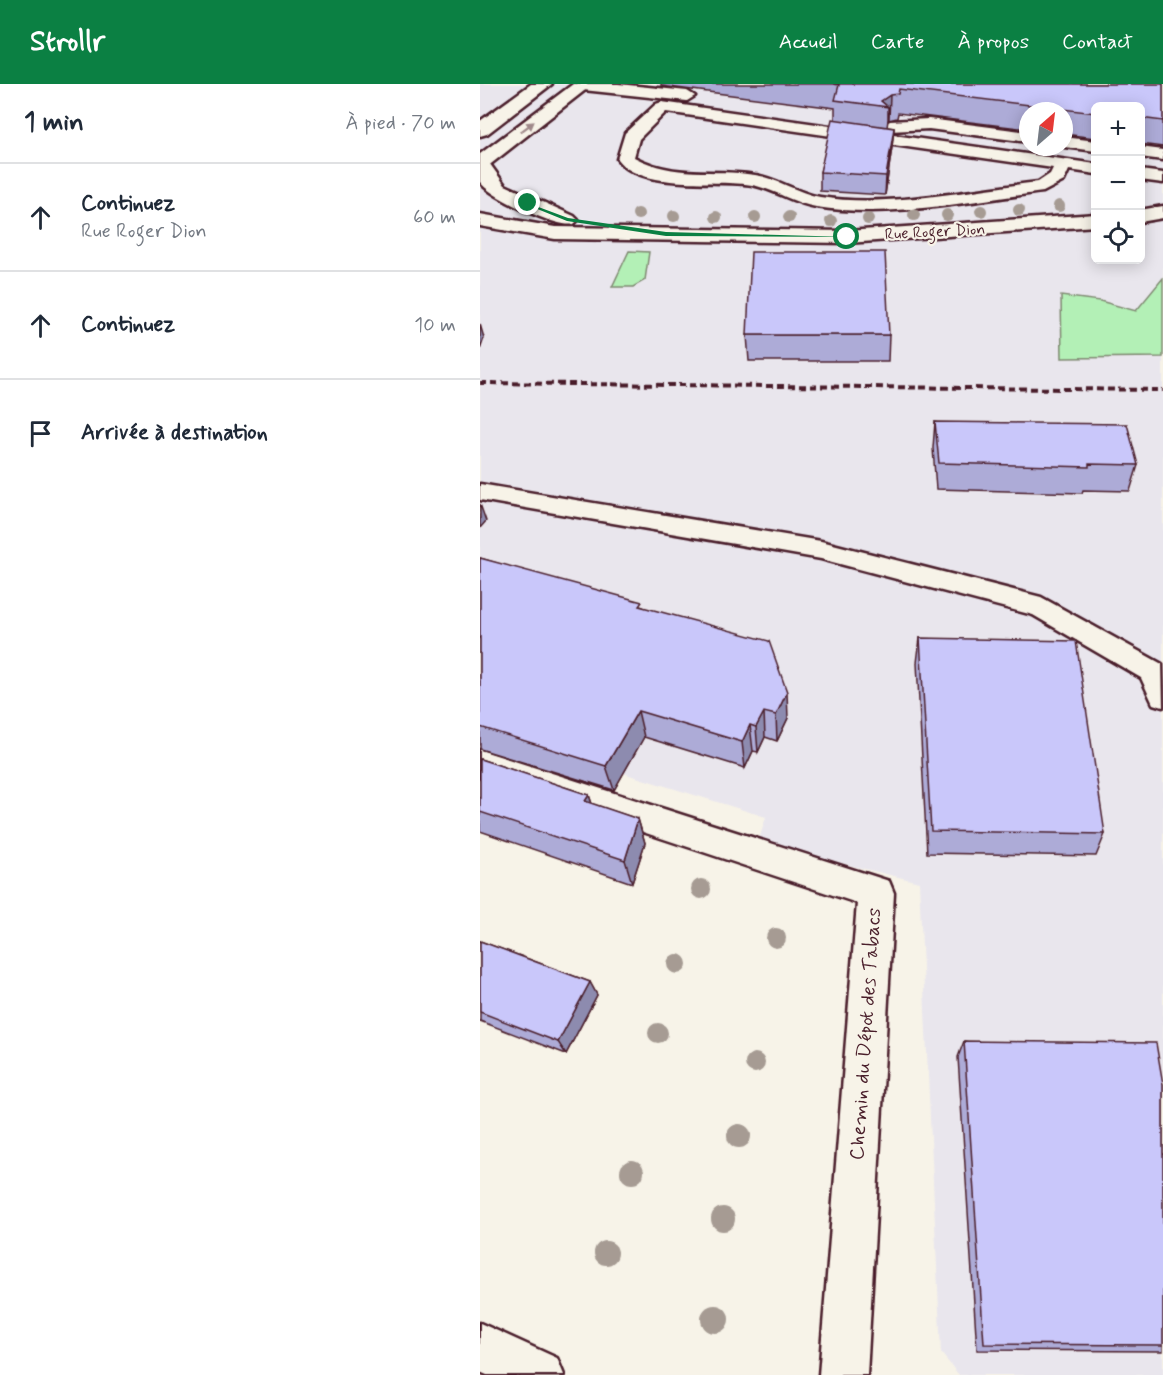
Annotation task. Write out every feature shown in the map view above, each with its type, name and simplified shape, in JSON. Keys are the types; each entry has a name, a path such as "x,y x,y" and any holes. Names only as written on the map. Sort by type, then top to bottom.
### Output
{"street":[{"path":"480,130 543,84"},
{"path":"561,226 498,189 490,182 480,163 583,84"},
{"name":"Rue Roger Dion","path":"480,200 561,226"},
{"path":"1145,215 1163,212"},
{"name":"Rue Roger Dion","path":"480,220 666,234 847,237 1091,220"},
{"path":"480,232 561,226"},
{"name":"Chemin du Dépot des Tabacs","path":"480,764 876,893 843,1375"},
{"path":"480,1347 540,1375"}],"lane":[{"path":"583,84 658,92 898,127 929,124 1019,136"},
{"path":"1064,164 1058,177 1043,187 887,205 817,202 754,180 676,177 648,171 625,159 631,137 662,106 1064,164 1091,168"},
{"path":"1073,143 1091,145"},
{"path":"1145,153 1163,155"},
{"path":"1145,176 1163,178"},
{"path":"480,492 820,550 1041,607 1152,671 1163,696"}],"shaded area":[{"path":"480,84 1163,84 1163,1375 959,1375 941,1353 919,882 758,843 766,817 480,729"}],"green space":[{"path":"629,251 649,252 645,280 633,287 612,287"},
{"path":"1163,278 1163,357 1062,358 1061,296 1100,301 1136,311"}],"building":[{"path":"833,84 1163,84 1163,121 1145,119 1145,102 1091,102 1091,113 1073,110 1073,102 1019,104 899,89 898,94 890,95 881,101 888,107 835,100 839,85"},
{"path":"832,119 894,128 886,176 820,172"},
{"path":"751,252 885,252 889,335 747,335"},
{"path":"935,422 1127,424 1138,465 1089,464 1089,467 939,463"},
{"path":"480,558 642,602 639,606 769,641 787,692 776,715 764,712 756,727 750,725 742,742 638,711 606,766 480,727"},
{"path":"920,638 1076,641 1105,834 931,831"},
{"path":"480,759 589,795 585,801 638,819 625,860 480,812"},
{"path":"480,941 590,982 558,1042 480,1012"},
{"path":"964,1041 1156,1043 1163,1084 1163,1345 984,1344"}],"railway":[{"path":"480,383 1163,390"}],"route":[{"path":"528,203 567,220 666,234 847,237"}]}
